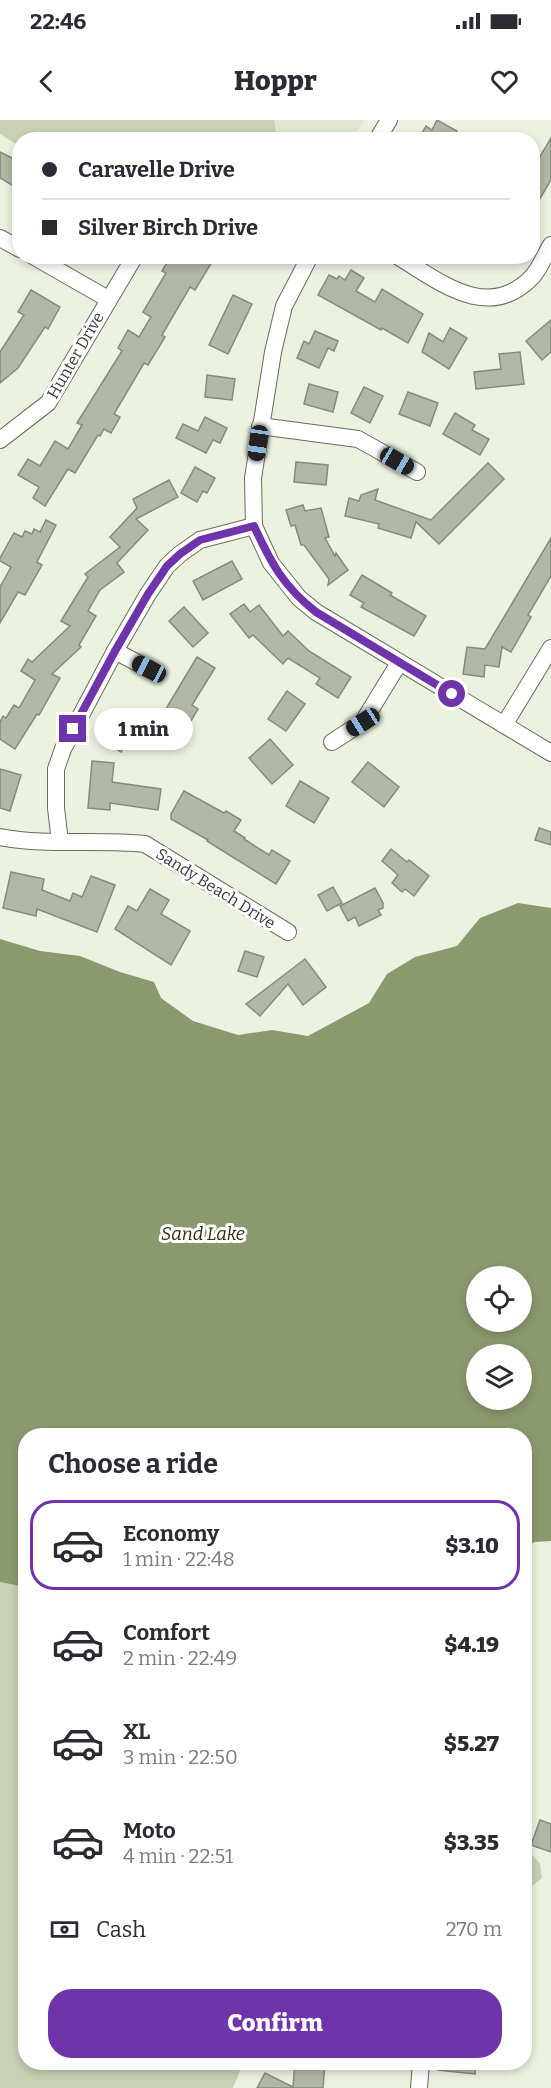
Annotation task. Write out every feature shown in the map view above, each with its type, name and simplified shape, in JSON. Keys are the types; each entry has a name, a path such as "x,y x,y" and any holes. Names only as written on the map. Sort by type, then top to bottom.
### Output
{"street":[{"path":"410,264 470,297 493,298 517,290 534,275 551,245"},
{"path":"47,264 108,299"},
{"name":"Hunter Drive","path":"0,440 48,403 130,264"},
{"path":"306,264 284,306 260,426 253,478 254,526 271,563 299,598 316,612 551,753"},
{"path":"260,426 358,439 417,472"},
{"path":"60,842 56,808 56,769 63,749 115,651 154,585 167,566 200,540 254,526"},
{"path":"504,725 551,648"},
{"path":"115,651 149,669"},
{"path":"332,742 363,722 399,663"},
{"name":"Sandy Beach Drive","path":"0,837 60,842 146,844 288,932"},
{"path":"419,2088 420,2070"}],"shaded area":[{"path":"0,120 274,120 276,132 12,132 12,142 0,134"},
{"path":"22,120 364,120 357,132 43,132"},
{"path":"0,1582 18,1586 18,2070 240,2070 233,2088 0,2088"},
{"path":"532,1854 540,1864 542,1878 532,1886"}],"water":[{"name":"Sand Lake","path":"518,903 551,908 551,1541 532,1543 532,1428 18,1428 18,1586 0,1582 0,939 40,951 80,956 120,972 154,982 161,998 193,1021 238,1035 272,1030 308,1036 369,1003 387,974 415,957 457,946 480,918"}],"building":[{"path":"437,120 457,131 423,132 426,126 432,130"},
{"path":"551,138 551,180 540,199 540,157"},
{"path":"0,152 12,158 12,185 0,178"},
{"path":"166,264 211,264 195,290 190,287 162,335 165,337 148,365 144,363 114,414 120,417 111,433 104,429 100,436 98,435 75,473 68,469 45,506 33,498 39,487 18,475 28,459 40,466 55,441 68,449 82,425 77,423 122,351 118,348 128,330 139,337 151,317 143,312 166,273 162,271"},
{"path":"351,270 364,278 356,291 375,302 382,289 423,314 408,343 318,295 329,275 337,279 339,276 345,280"},
{"path":"31,290 60,307 48,329 45,327 18,368 0,383 0,352 24,315 18,312"},
{"path":"233,295 252,304 228,354 209,345"},
{"path":"551,320 551,352 542,360 526,341"},
{"path":"450,328 467,338 449,369 422,352 429,333 443,342"},
{"path":"315,331 338,341 334,351 328,348 319,368 297,358 304,341 309,344"},
{"path":"520,352 524,384 476,389 474,372 501,369 499,354"},
{"path":"207,375 235,379 232,400 205,397"},
{"path":"309,384 338,392 333,412 304,404"},
{"path":"364,387 383,396 370,423 351,413"},
{"path":"408,392 438,403 430,426 399,414"},
{"path":"455,413 475,425 472,430 489,439 480,455 443,434"},
{"path":"205,417 227,428 220,443 213,440 206,453 176,438 183,424 198,431"},
{"path":"296,462 328,465 326,485 294,482"},
{"path":"488,463 504,479 439,544 416,522 411,538 378,528 379,524 345,516 349,498 359,501 361,495 378,489 375,500 431,520"},
{"path":"195,467 215,478 207,493 203,491 197,502 181,493"},
{"path":"169,480 178,497 136,519 148,530 117,563 124,572 100,590 88,611 96,616 79,645 81,647 52,674 60,678 39,715 37,714 15,749 0,739 0,722 3,716 6,718 14,705 19,708 35,680 21,671 28,659 32,662 70,626 61,621 88,577 85,574 120,547 110,537 137,508 133,499"},
{"path":"303,505 305,511 321,508 329,537 325,538 335,556 336,553 348,570 328,585 329,579 304,545 301,545 295,525 291,526 286,510"},
{"path":"46,520 56,525 37,562 42,565 25,595 18,592 0,623 0,587 11,567 0,561 0,558 14,533 22,537 25,531 32,534 34,529 40,532"},
{"path":"551,538 551,576 528,615 531,617 511,652 502,647 499,667 485,665 484,677 463,674 467,647 485,649"},
{"path":"232,561 242,579 203,600 193,581"},
{"path":"362,575 426,616 414,636 361,607 364,603 350,595"},
{"path":"244,604 250,612 259,605 283,636 288,631 309,651 351,677 338,698 316,684 320,678 288,658 283,664 253,635 249,638 230,614"},
{"path":"184,607 208,633 193,647 169,621"},
{"path":"197,657 215,668 192,705 198,709 176,747 152,732"},
{"path":"287,691 305,704 286,731 268,719"},
{"path":"115,714 136,726 121,752 101,740"},
{"path":"270,739 293,765 272,784 249,758"},
{"path":"92,761 114,763 112,782 161,789 158,810 110,803 110,810 88,808"},
{"path":"368,762 399,787 384,807 352,782"},
{"path":"0,769 21,775 10,811 0,808"},
{"path":"300,781 329,798 314,823 286,806"},
{"path":"184,791 241,820 234,831 269,855 272,850 290,861 276,884 171,819 171,814"},
{"path":"539,828 551,832 551,845 535,840"},
{"path":"391,849 429,876 414,896 405,889 402,892 392,883 398,875 382,861"},
{"path":"11,872 44,879 42,890 70,901 73,893 82,897 91,876 115,885 97,932 37,909 36,916 3,908"},
{"path":"333,887 342,903 327,911 318,895"},
{"path":"375,888 383,903 383,908 378,910 381,915 359,926 355,917 348,921 340,906"},
{"path":"150,889 169,900 161,914 190,931 171,965 115,929 128,906 137,911"},
{"path":"245,951 264,957 257,977 238,971"},
{"path":"305,959 326,987 303,1005 288,984 260,1016 246,1004"},
{"path":"540,1820 551,1824 551,1852 532,1845"},
{"path":"294,2070 324,2070 323,2088 257,2088 265,2073 293,2087"},
{"path":"438,2070 475,2070 475,2074"}],"route":[{"path":"73,729 115,651 167,566 200,540 254,526 271,563 299,598 316,612 452,694"}]}
